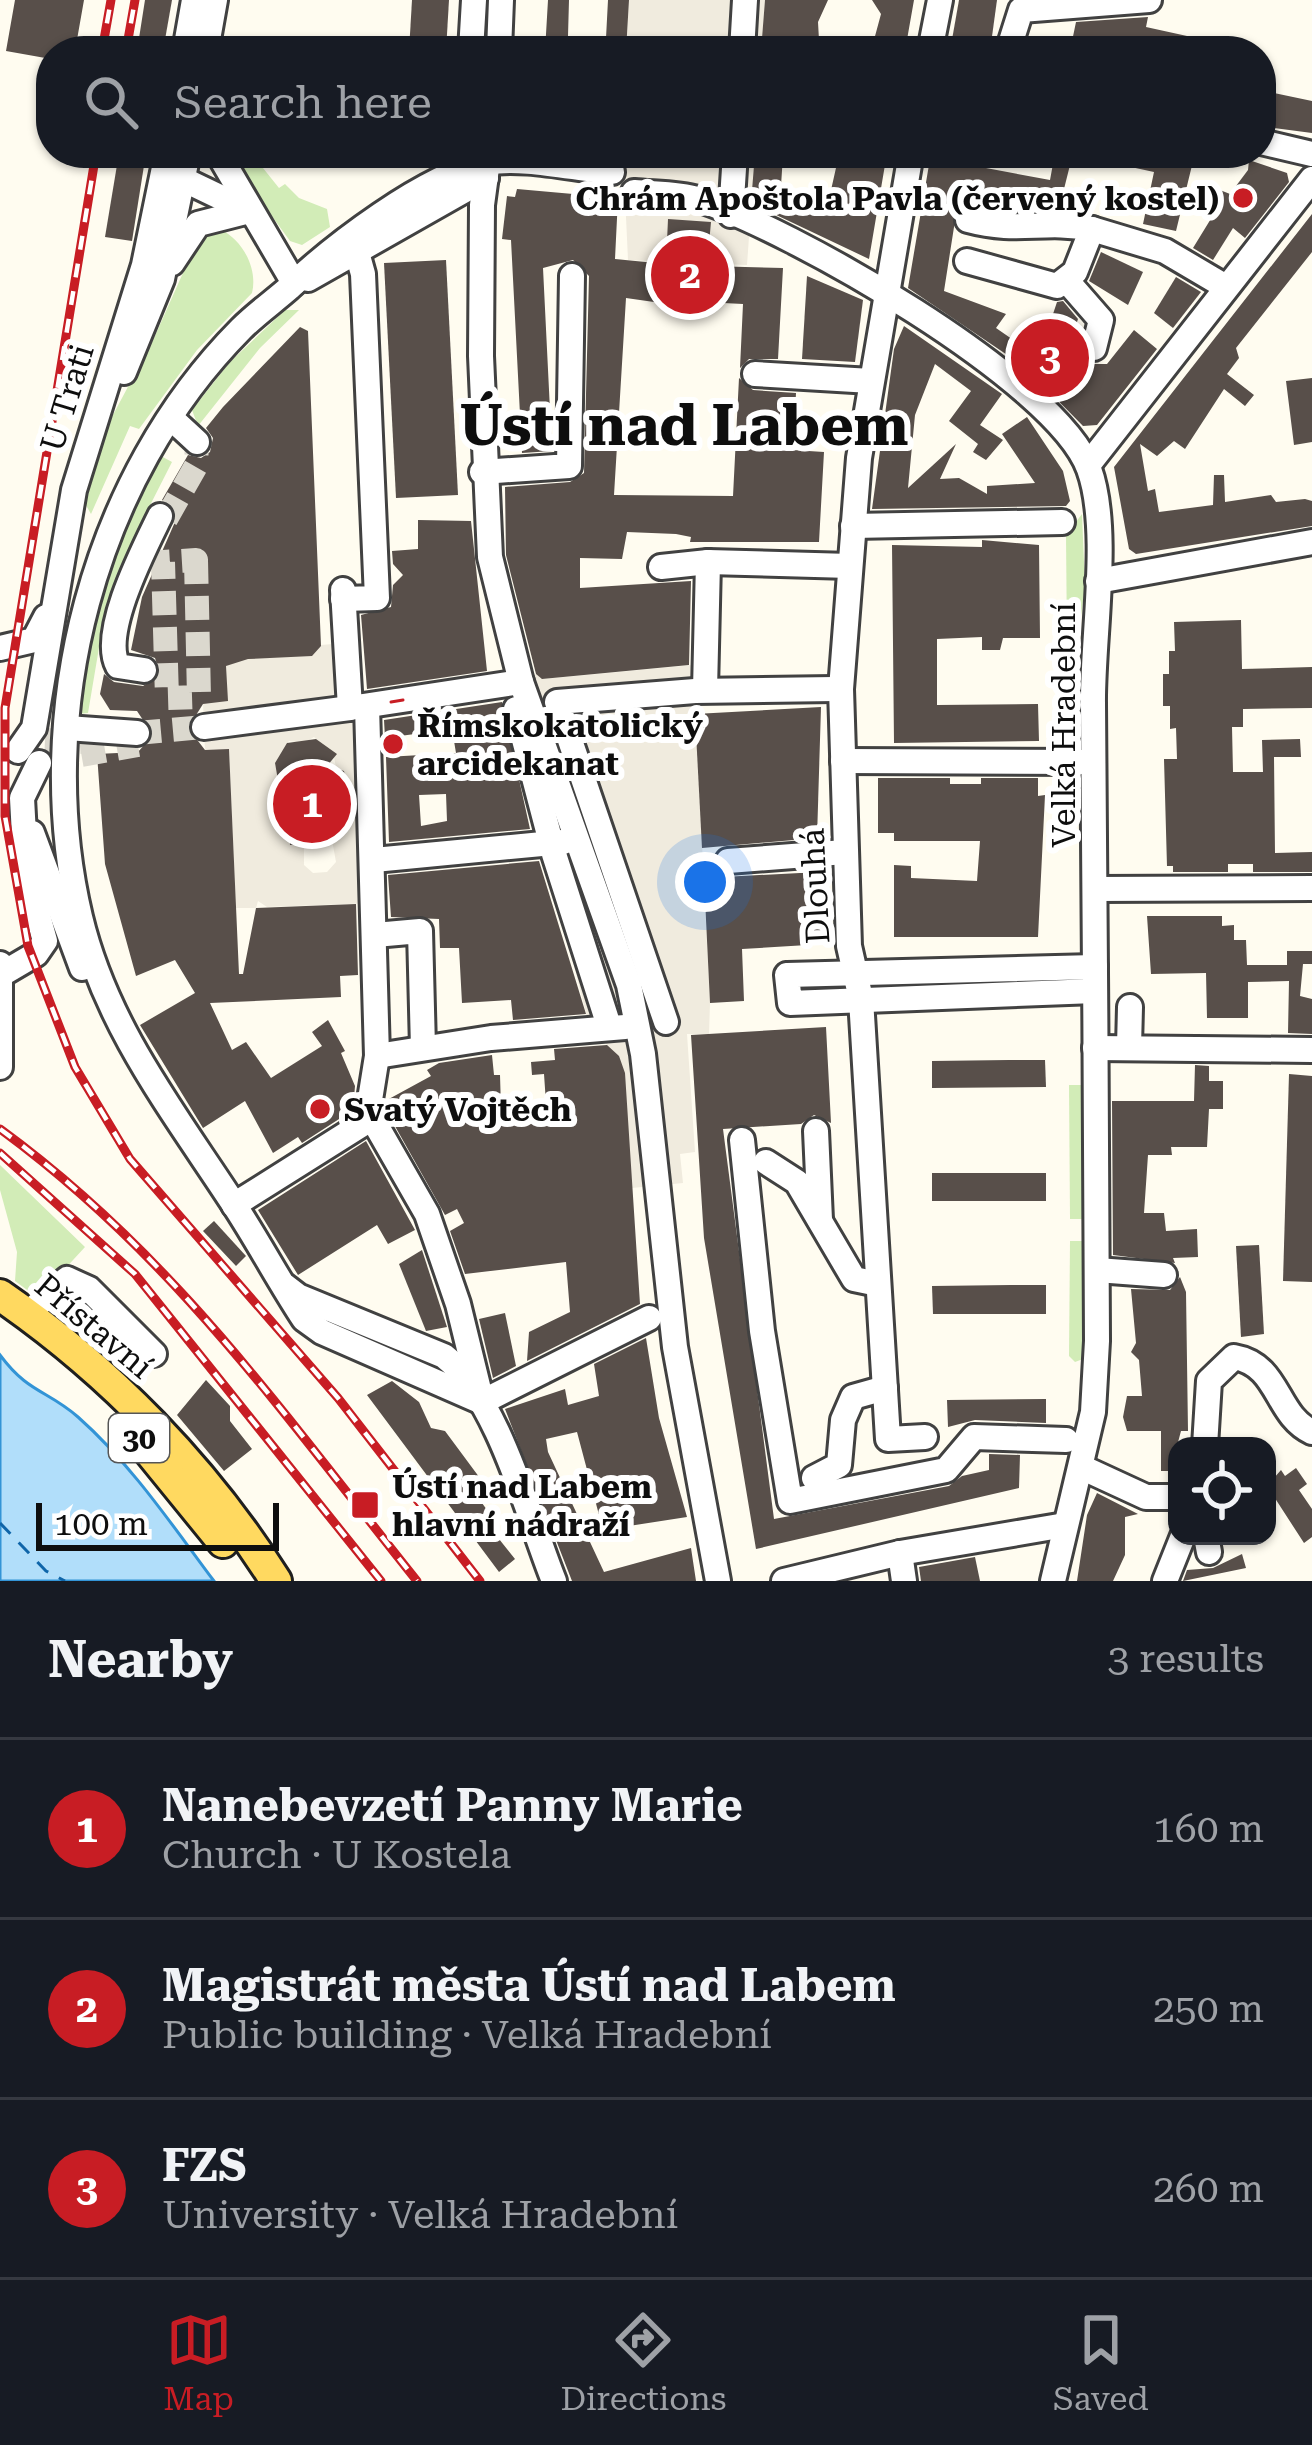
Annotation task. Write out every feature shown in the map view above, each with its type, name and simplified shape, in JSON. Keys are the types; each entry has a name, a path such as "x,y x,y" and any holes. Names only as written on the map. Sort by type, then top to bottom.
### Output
{"main road":[{"name":"Přístavní","path":"0,1295 14,1316 134,1433 253,1581"},
{"name":"Přístavní","path":"14,1316 105,1378 176,1449 276,1581"}],"street":[{"path":"188,36 194,0"},
{"path":"209,36 215,0"},
{"path":"472,36 474,0"},
{"path":"500,36 501,0"},
{"path":"743,36 746,0"},
{"path":"933,36 940,0"},
{"path":"1015,36 1030,6 1149,0"},
{"path":"1276,146 1312,154"},
{"name":"U Trati","path":"74,490 174,168"},
{"name":"U Trati","path":"162,279 175,168"},
{"path":"181,168 249,211 294,283"},
{"path":"227,168 249,202 249,211"},
{"path":"0,1067 1,969 36,954 45,941 26,872 15,798 106,544 172,418 240,329 294,283 301,271 349,234 454,168"},
{"path":"294,283 318,276 429,210 482,168"},
{"path":"487,168 482,472 490,557 518,691 563,840 608,1023"},
{"path":"550,168 612,172"},
{"path":"731,215 734,168"},
{"name":"Dlouhá","path":"908,168 871,381 853,526 843,761 849,946 861,999 888,1439 925,1437"},
{"path":"634,192 696,199 886,295 968,347 1043,409 1088,465 1312,179"},
{"path":"429,210 458,215 482,250"},
{"name":"U Trati","path":"74,490 162,279 197,224 249,211"},
{"path":"968,220 1005,230 1051,221 1091,229 1165,251 1226,287"},
{"path":"967,261 1049,286 1067,281 1091,229"},
{"path":"358,256 363,274 376,598 343,594 374,860 377,1056 369,1106 427,1214 458,1304 482,1402 554,1581"},
{"path":"482,472 569,466 572,276"},
{"path":"1067,281 1101,320 1094,348"},
{"path":"755,374 871,381"},
{"path":"172,418 197,442"},
{"name":"Velká Hradební","path":"1053,1581 1065,1525 1071,1452 1093,1412 1098,581 1088,465"},
{"path":"74,490 51,604 34,749 65,799 74,884 105,999"},
{"path":"138,665 127,617 163,517"},
{"path":"853,526 1062,522"},
{"path":"1098,581 1312,542"},
{"path":"1268,550 1312,554"},
{"path":"661,567 708,562 850,566"},
{"path":"700,691 708,562"},
{"path":"0,647 34,640 51,604"},
{"path":"666,1022 557,702 700,691 835,689"},
{"path":"204,727 518,691"},
{"path":"34,749 137,734"},
{"path":"843,761 1094,762"},
{"path":"15,798 76,957 304,1319 322,1332 482,1402"},
{"path":"374,860 563,840"},
{"path":"563,840 638,1025 671,1322 718,1581"},
{"path":"728,861 845,852"},
{"path":"1095,889 1312,888"},
{"path":"375,934 420,931 423,1048"},
{"path":"856,969 1095,979 790,1004 787,975 856,969"},
{"path":"1129,1047 1130,1007"},
{"path":"377,1056 638,1025"},
{"path":"1095,1048 1312,1050"},
{"path":"234,1204 372,1118"},
{"path":"816,1131 820,1228"},
{"path":"742,1140 762,1331 790,1501 946,1470 974,1436 1071,1452 1146,1497 1168,1497"},
{"path":"766,1162 796,1182 854,1279 878,1284"},
{"path":"1097,1270 1164,1275"},
{"path":"14,1316 67,1279 88,1289 154,1354"},
{"path":"482,1402 649,1318"},
{"path":"1206,1437 1209,1381 1234,1357 1252,1360 1273,1379 1292,1418 1312,1432"},
{"path":"814,1478 839,1465 843,1420 853,1397 885,1388"},
{"path":"784,1581 900,1553 1065,1525"},
{"path":"1165,1581 1179,1545"},
{"path":"900,1553 904,1581"}],"green space":[{"path":"237,168 263,168 279,188 285,184 299,198 327,209 330,227 302,245 290,241"},
{"path":"220,229 247,256 252,293 197,350 139,429 130,426 91,514 83,500 90,458 154,338 199,237"},
{"path":"285,310 299,310 260,348 198,426 192,410 229,363"},
{"path":"161,456 172,462 138,529 103,624 88,713 78,714 107,581 130,518"},
{"path":"1082,514 1085,587 1077,644 1067,645 1066,535"},
{"path":"1069,1085 1082,1085 1083,1219 1070,1219"},
{"path":"0,1165 85,1247 38,1298 15,1281 17,1252 0,1190"},
{"path":"1070,1241 1083,1241 1083,1359 1075,1362 1069,1356"}],"shaded area":[{"path":"629,0 765,0 762,36 627,36"},
{"path":"624,168 754,168 747,265 628,260"},
{"path":"345,643 348,686 367,706 375,903 267,907 258,901 256,908 236,908 229,750 205,751 203,703 226,662 232,664 242,656 309,656 321,645","holes":["314,737 334,757 345,814 330,829 336,862 327,872 313,873 304,865 304,843 289,844 275,763 289,741 304,743"]},
{"path":"693,665 709,1034 687,1034 695,1152 680,1154 683,1183 632,1188 622,1066 587,1017 506,695 536,674 543,679"}],"water":[{"path":"0,1355 20,1377 78,1417 116,1455 214,1581 0,1581"}],"building":[{"path":"15,0 84,0 78,36 36,36 36,56 6,51"},
{"path":"145,0 172,0 166,36 139,36"},
{"path":"412,0 449,0 447,36 410,36"},
{"path":"548,0 569,0 568,36 546,36"},
{"path":"608,0 629,0 627,36 606,36"},
{"path":"765,0 828,0 818,22 819,36 762,36"},
{"path":"872,0 914,0 908,36 875,36 881,14"},
{"path":"959,0 997,0 992,36 953,36"},
{"path":"1148,17 1146,27 1187,36 1073,36 1076,22"},
{"path":"1276,93 1312,101 1312,133 1276,128"},
{"path":"116,168 144,168 132,241 105,237"},
{"path":"754,168 782,168 781,186 829,199 836,168 884,168 869,259 751,203"},
{"path":"928,168 986,168 1050,180 1052,168 1069,168 1059,209 972,196 970,204 957,208 944,291 1006,314 996,328 1019,344 1030,331 1043,344 1057,302 1063,301 1078,319 1073,334 1079,339 1079,354 1089,364 1107,364 1134,330 1157,349 1097,425 1083,426 1025,367 908,288"},
{"path":"1136,168 1191,168 1176,231 1143,224 1154,172"},
{"name":"Chrám Apoštola Pavla (červený kostel)","path":"1272,168 1287,173 1289,182 1245,238 1233,228 1213,260 1193,248 1212,217 1205,210 1220,190 1230,194 1248,170"},
{"path":"517,189 618,198 615,259 666,264 668,219 711,222 707,266 783,268 778,359 749,359 740,368 743,304 704,302 703,309 626,298 614,495 733,496 739,378 753,390 796,393 793,450 824,452 819,542 690,542 691,537 676,534 627,532 622,559 580,558 580,588 691,581 689,665 542,679 536,674 506,555 505,487 570,482 584,473 589,276 573,260 543,268 552,451 522,453 511,240 502,239 507,196 515,197"},
{"path":"1312,214 1312,252 1236,348 1239,358 1227,374 1254,395 1245,406 1224,389 1185,449 1174,441 1157,456 1140,444 1148,491 1155,489 1159,512 1213,505 1214,475 1224,475 1225,502 1271,495 1276,502 1305,499 1312,501 1312,526 1136,554 1129,549 1114,467"},
{"path":"1101,252 1143,272 1128,305 1089,281"},
{"path":"446,260 458,495 396,498 384,263"},
{"path":"807,276 863,300 855,362 802,359"},
{"path":"1176,277 1201,292 1173,328 1154,313"},
{"path":"904,326 1002,394 980,425 1003,440 986,460 973,452 978,444 949,421 971,391 935,364 915,415 908,488 956,444 940,479 959,478 987,494 987,486 1035,483 1002,434 1027,417 1063,471 1070,501 1066,506 872,509 894,349"},
{"path":"300,327 308,331 321,646 312,656 248,659 226,666 228,701 203,704 188,728 205,750 229,749 239,974 243,974 256,908 356,904 358,975 340,976 341,997 210,1003 232,1050 246,1042 271,1078 322,1046 312,1032 328,1020 345,1051 341,1053 355,1086 353,1110 302,1143 298,1137 273,1153 245,1101 203,1128 140,1025 195,993 175,960 136,976 105,864 97,754 138,752 153,735 137,711 110,710 100,694 104,674 114,682 143,686 160,674 155,658 131,650 142,597 175,522 174,508 162,500 188,455 201,458 210,452 213,438 206,428"},
{"path":"1312,378 1312,442 1294,445 1286,381"},
{"path":"418,520 471,521 487,671 367,689 361,615 391,607 393,585 403,575 393,564 392,551 418,549"},
{"path":"982,540 1039,545 1040,638 1003,638 1000,650 982,650 982,637 937,639 937,705 1038,704 1039,741 894,743 892,545 982,547"},
{"path":"1241,620 1242,669 1312,667 1312,708 1243,709 1243,727 1232,727 1233,772 1263,772 1262,740 1300,739 1301,757 1274,757 1275,853 1312,852 1312,872 1253,872 1253,864 1228,864 1228,872 1173,872 1173,866 1167,866 1164,759 1177,759 1176,728 1170,729 1170,706 1163,706 1163,674 1169,674 1169,651 1175,651 1174,622"},
{"path":"502,702 530,829 389,842 386,757 456,753 452,729 385,738 384,720","holes":["446,794 447,821 421,826 419,795"]},
{"path":"821,707 817,838 702,848 695,714"},
{"path":"316,739 337,754 327,766 344,771 346,782 333,790 345,814 334,828 335,839 290,845 287,798 280,792 275,763 287,743"},
{"path":"878,778 950,778 950,784 981,784 981,778 1038,778 1038,796 1045,795 1038,937 894,937 894,865 911,866 911,878 977,881 980,841 894,841 894,833 878,833"},
{"path":"539,861 586,1014 513,1020 511,1000 462,1003 459,948 440,948 439,919 391,917 388,875"},
{"path":"819,872 824,944 742,949 744,1001 710,1003 704,878"},
{"path":"1147,916 1222,916 1222,926 1234,925 1234,940 1246,940 1247,965 1287,965 1287,951 1312,951 1312,964 1303,964 1300,996 1312,999 1312,1034 1288,1033 1289,981 1248,982 1248,1018 1207,1018 1206,973 1151,974"},
{"path":"826,1027 831,1123 814,1115 801,1124 723,1129 774,1519 949,1486 962,1476 989,1470 989,1454 1020,1455 1019,1488 756,1549 704,1238 691,1035"},
{"path":"607,1045 619,1056 625,1073 640,1304 527,1361 529,1332 570,1312 566,1262 465,1274 450,1231 464,1223 457,1209 445,1215 387,1112 387,1100 431,1076 427,1070 439,1063 492,1055 494,1075 500,1075 501,1108 546,1103 544,1074 532,1075 531,1062 555,1060 554,1049"},
{"path":"1045,1060 1046,1087 932,1088 932,1061"},
{"path":"1195,1065 1209,1066 1209,1081 1223,1081 1223,1109 1209,1109 1207,1147 1171,1147 1172,1155 1148,1155 1144,1213 1164,1213 1166,1231 1197,1229 1198,1257 1173,1258 1175,1263 1113,1255 1112,1101 1194,1101"},
{"path":"1289,1074 1312,1076 1312,1282 1283,1281"},
{"path":"366,1141 415,1230 388,1244 377,1225 298,1275 258,1210"},
{"path":"932,1173 1046,1173 1046,1201 932,1201"},
{"path":"214,1221 246,1256 236,1266 203,1231"},
{"path":"1259,1245 1264,1334 1241,1337 1236,1246"},
{"path":"422,1250 447,1327 426,1331 399,1264"},
{"path":"1180,1277 1186,1292 1188,1431 1168,1437 1168,1471 1161,1471 1161,1431 1127,1431 1123,1417 1127,1396 1142,1396 1139,1360 1131,1352 1136,1343 1131,1289 1170,1290"},
{"path":"1046,1285 1046,1314 933,1314 932,1286"},
{"path":"505,1313 516,1366 493,1378 479,1319"},
{"path":"646,1338 659,1418 687,1517 603,1530 577,1432 546,1439 548,1452 604,1572 691,1548 696,1581 572,1581 505,1409 565,1389 568,1405 599,1396 594,1364"},
{"path":"206,1380 230,1406 230,1421 252,1449 224,1471 177,1415"},
{"name":"Ústí nad Labem hlavní nádraží","path":"392,1381 419,1402 431,1428 445,1431 488,1489 477,1496 497,1524 491,1529 515,1559 499,1572 367,1395"},
{"path":"1046,1399 1046,1423 975,1420 948,1427 947,1400"},
{"path":"1296,1468 1307,1484 1299,1490 1312,1509 1312,1537 1304,1543 1276,1500 1276,1476 1281,1470 1285,1476"},
{"path":"1097,1493 1138,1514 1125,1517 1125,1555 1113,1581 1077,1581 1087,1515"},
{"path":"1242,1554 1246,1568 1183,1581 1187,1570 1213,1568"},
{"path":"975,1557 980,1581 921,1581 919,1567"}],"ferry route":[{"path":"0,1523 46,1571 65,1581"}],"tunnel":[{"path":"166,519 196,466 197,442"},
{"path":"196,560 199,697 167,698 163,562 196,560"},
{"path":"137,733 204,727"},
{"path":"45,740 86,742"},
{"path":"46,761 138,745"}],"tram line":[{"path":"391,702 403,700"}],"railway":[{"path":"105,36 111,0"},
{"path":"129,36 135,0"},
{"path":"94,168 5,708 5,816 28,946 75,1067 130,1159 338,1398 480,1581"},
{"path":"0,1129 62,1178 173,1284 224,1340 417,1581"},
{"path":"0,1153 135,1274 381,1581"}],"place":[{"name":"Chrám Apoštola Pavla (červený kostel)","path":"1243,198"},
{"name":"Magistrát města Ústí nad Labem","path":"690,275"},
{"name":"FZS","path":"1050,358"},
{"name":"Římskokatolický arcidekanat","path":"393,744"},
{"name":"Nanebevzetí Panny Marie","path":"312,804"},
{"name":"Svatý Vojtěch","path":"320,1109"},
{"name":"Ústí nad Labem hlavní nádraží","path":"365,1505"}],"district":[{"name":"Ústí nad Labem","path":"684,425"}]}
